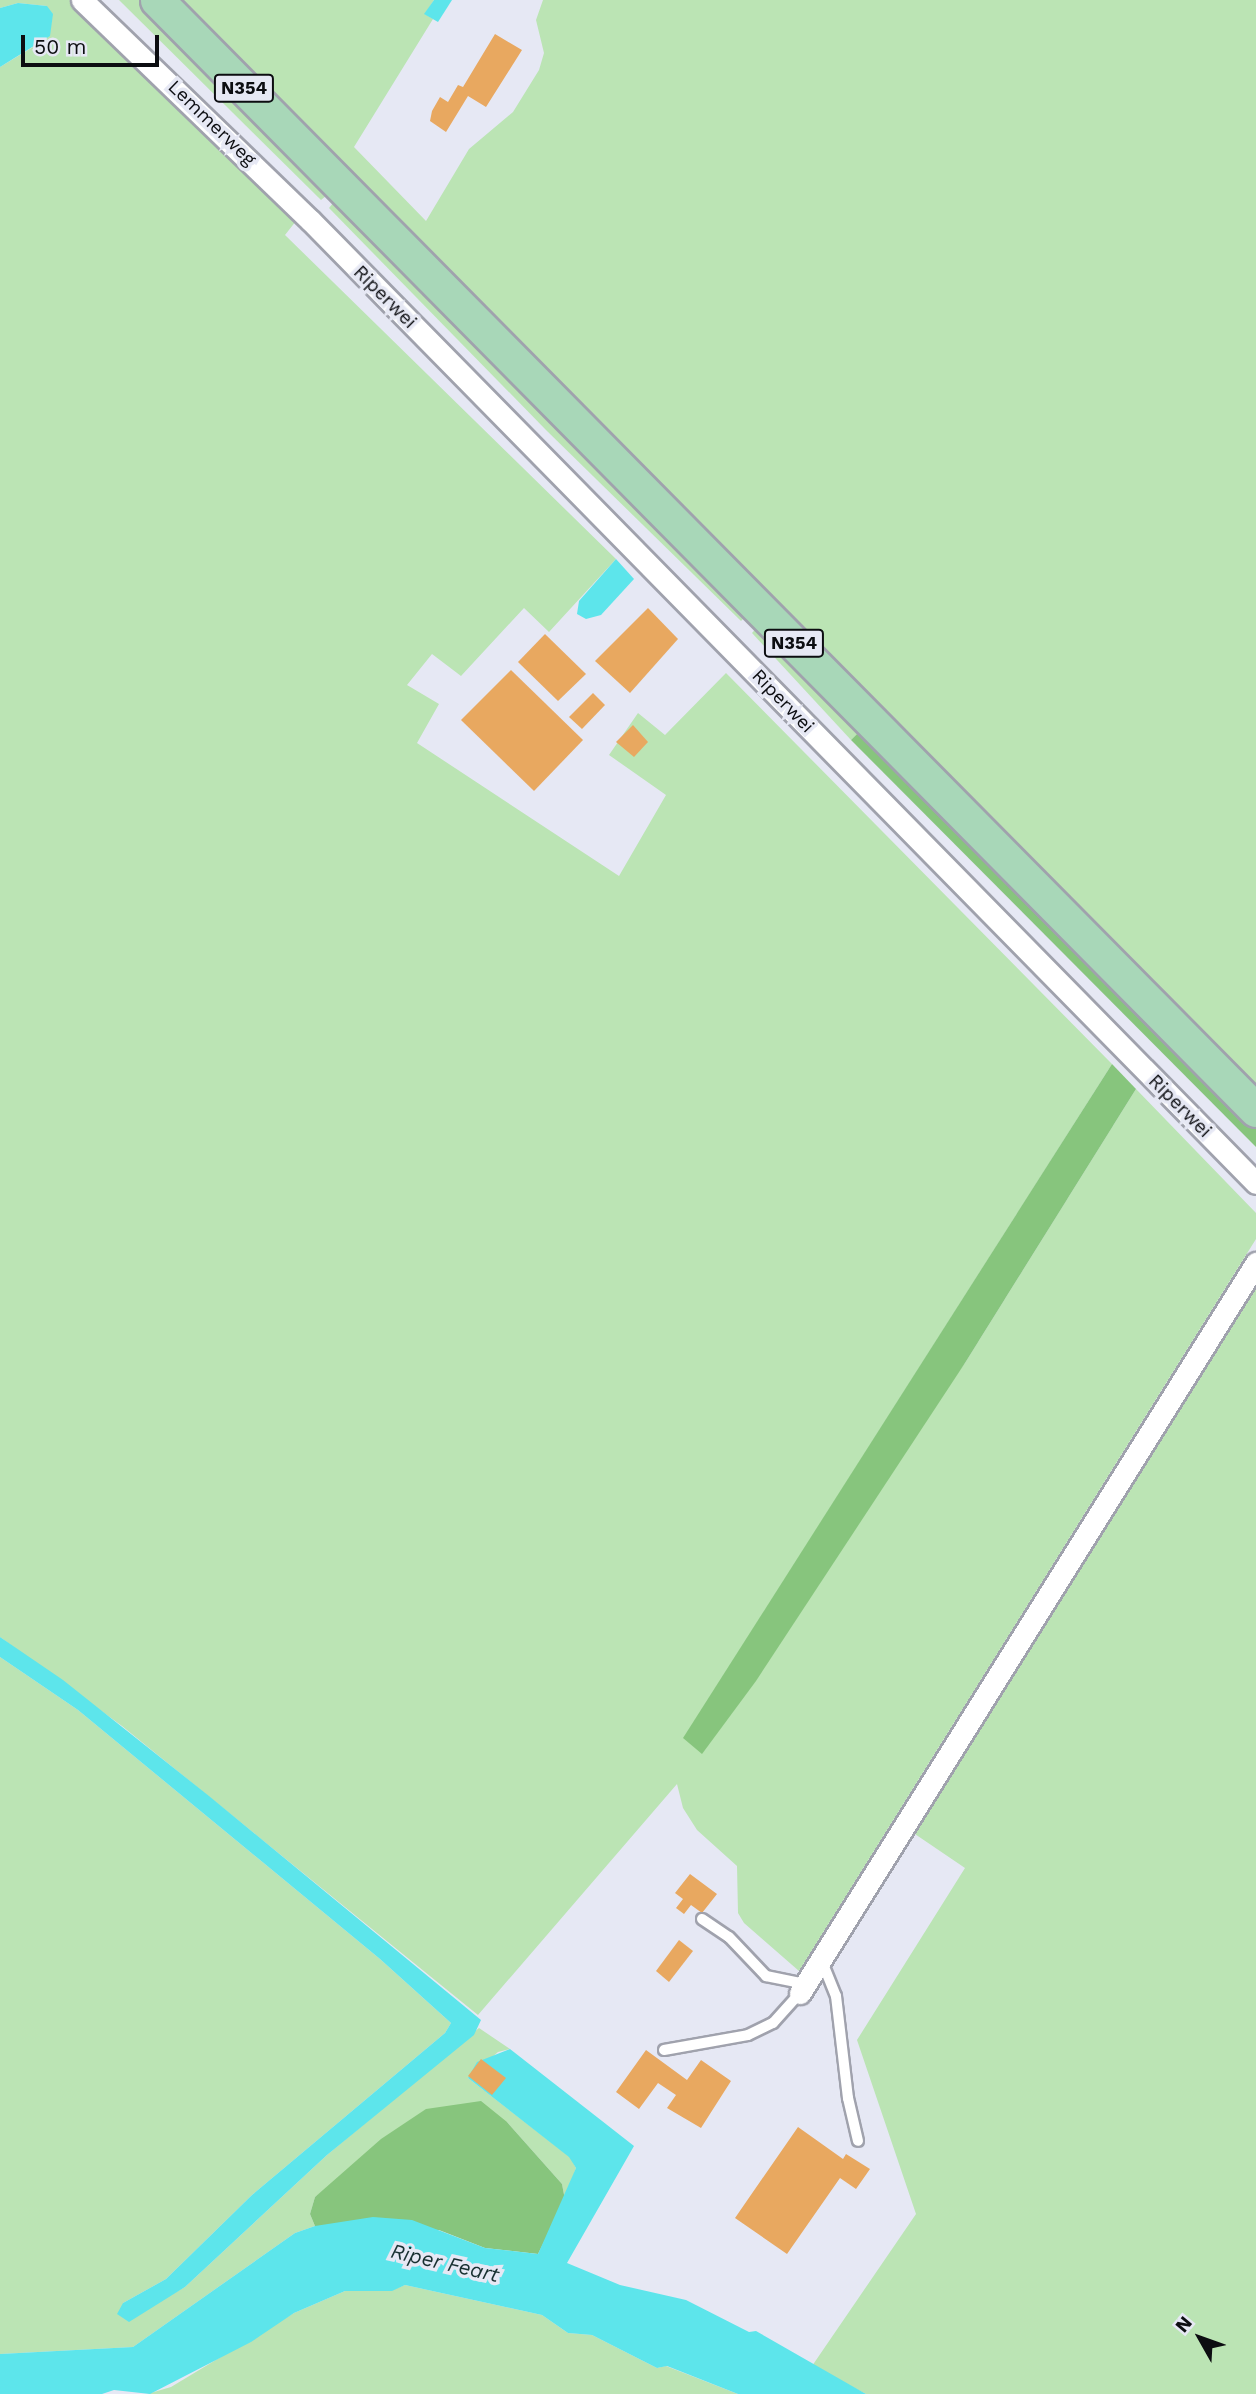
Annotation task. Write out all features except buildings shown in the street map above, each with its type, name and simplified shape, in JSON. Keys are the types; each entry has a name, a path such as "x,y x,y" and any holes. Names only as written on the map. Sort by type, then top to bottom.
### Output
{"main road":[{"name":"N354","path":"157,0 1256,1110"}],"street":[{"name":"Lemmerweg","path":"82,0 310,220"},
{"name":"Riperwei","path":"310,220 1256,1182"},
{"path":"803,1989 1256,1263"}],"lane":[{"path":"664,2050 748,2035 773,2023 803,1989 766,1976 729,1937 702,1919"},
{"path":"821,1959 836,1996 848,2098 858,2141"}],"green space":[{"path":"0,0 74,0 296,221 285,235 616,559 549,632 524,608 461,676 432,654 407,685 439,704 417,743 619,876 666,795 609,755 638,713 665,735 726,673 1112,1064 684,1738 965,1363 1136,1089 1256,1213 1256,1239 799,1971 744,1923 738,1913 737,1866 697,1830 683,1808 677,1784 478,2015 122,1726 0,1637 0,67 33,47 47,6 18,3 0,8"},
{"path":"119,0 144,0 332,191 321,200"},
{"path":"176,0 434,0 425,14 433,19 354,147 426,221 469,149 513,112 539,70 544,53 536,20 543,0 1256,0 1256,1094"},
{"path":"338,197 749,613 741,621 546,430 329,208"},
{"path":"760,624 862,729 851,740 752,633"},
{"path":"862,729 1256,1125 1256,1147 851,740"},
{"path":"1112,1064 1136,1089 965,1363 756,1681 702,1754 683,1738"},
{"path":"1256,1274 1256,2394 866,2394 812,2366 916,2214 857,2040 965,1868 909,1830"},
{"path":"0,1657 78,1710 380,1959 451,2023 445,2033 252,2195 166,2279 123,2303 137,2314 185,2287 327,2155 479,2028 510,2049 498,2052 468,2078 570,2157 576,2168 565,2200 562,2184 507,2122 344,2175 315,2197 310,2214 315,2226 295,2233 133,2347 0,2354"},
{"path":"481,2101 507,2122 562,2184 565,2200 538,2254 485,2248 439,2230 315,2226 310,2214 315,2197 381,2139 426,2109"},
{"path":"405,2285 542,2315 568,2333 592,2335 657,2368 666,2366 738,2394 147,2394 171,2387 294,2313 345,2291 392,2290"}],"water":[{"path":"434,0 452,0 438,22 424,14"},
{"path":"18,3 47,6 53,14 50,36 0,67 0,8"},
{"path":"616,559 634,579 601,615 586,619 577,614 579,601"},
{"path":"0,1637 63,1680 209,1796 481,2020 474,2035 327,2155 185,2287 129,2322 117,2314 123,2303 166,2279 252,2195 445,2033 451,2023 380,1959 78,1710 0,1657"},
{"name":"Riper Feart","path":"510,2049 634,2146 567,2263 620,2285 686,2300 749,2332 756,2331 866,2394 738,2394 667,2366 657,2368 592,2335 568,2333 542,2315 405,2285 392,2291 345,2291 294,2313 251,2342 150,2394 114,2390 102,2394 0,2394 0,2354 133,2347 295,2233 315,2226 373,2217 412,2220 485,2248 538,2254 576,2168 569,2157 468,2078 477,2062"}]}
